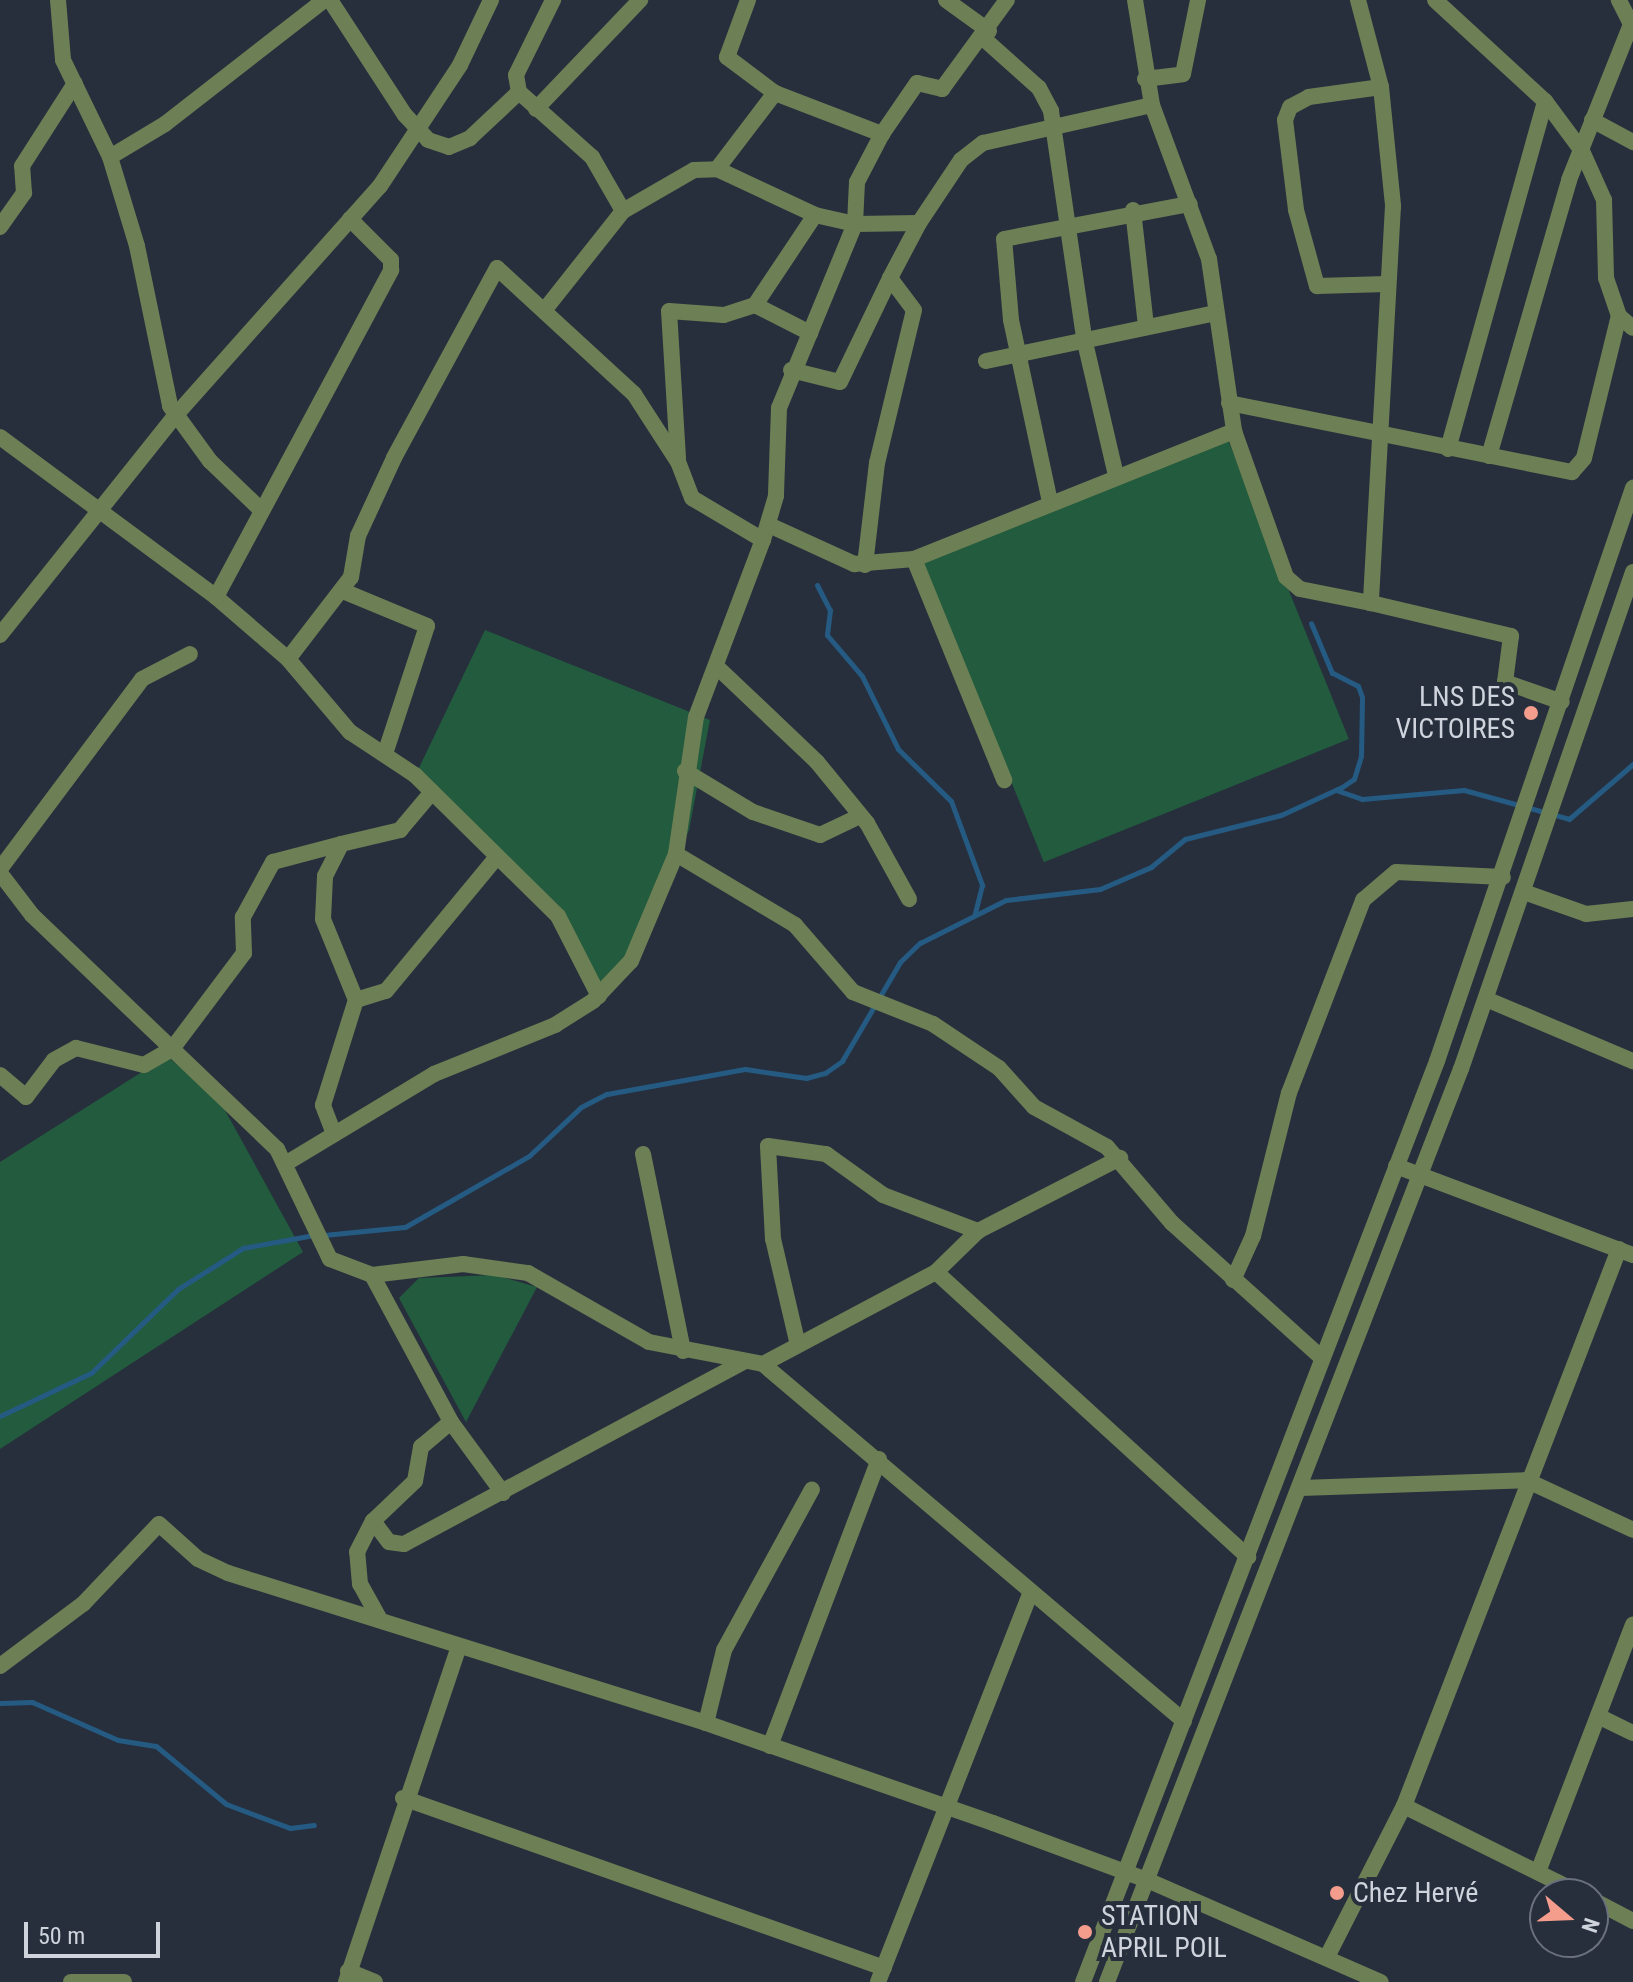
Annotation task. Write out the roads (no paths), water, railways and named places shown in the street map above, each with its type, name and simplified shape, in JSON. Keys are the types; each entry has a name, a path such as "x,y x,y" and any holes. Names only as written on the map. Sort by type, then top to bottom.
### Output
{"street":[{"path":"110,157 165,124 327,0 418,131 434,144 456,146 519,92"},
{"path":"0,635 32,604 98,512 175,416 350,219 418,131 491,0"},
{"path":"553,0 516,75 519,92 592,157 623,211"},
{"path":"536,109 640,0"},
{"path":"748,0 727,57 775,93 882,134"},
{"path":"946,0 986,34 1043,93 1055,127 1084,338 1116,476"},
{"path":"285,1164 434,1074 555,1025 599,996 637,951 676,854 685,771 716,666 766,533 779,408 791,370 810,333 855,224 854,190 882,134 917,83 942,89 986,34 1007,0"},
{"path":"1135,0 1145,79 1152,105 1209,259 1234,431 1290,583 1511,636 1505,682 1562,702"},
{"path":"1145,79 1184,72 1198,0"},
{"path":"1358,0 1381,87 1393,206 1371,603"},
{"path":"1229,403 1565,473 1578,467 1619,316 1603,259 1604,200 1582,151 1545,101 1435,0"},
{"path":"1489,456 1592,120 1631,24 1619,0"},
{"path":"56,1 59,45 110,157 175,416 258,507"},
{"path":"0,227 24,193 22,166 75,83"},
{"path":"1381,87 1309,97 1285,120 1296,210 1317,286 1387,284"},
{"path":"717,169 775,93"},
{"path":"1448,449 1545,101"},
{"path":"791,370 840,382 919,223 949,175 983,143 1152,105"},
{"path":"1592,120 1633,142"},
{"path":"547,307 623,211 694,170 717,169 815,215 855,224 919,223"},
{"path":"1050,502 1019,352 1003,240 1133,210 1190,204"},
{"path":"1133,210 1146,326"},
{"path":"678,462 666,316 674,310 733,314 755,305 815,215"},
{"path":"216,597 258,507 391,270 391,260 350,219"},
{"path":"288,659 343,591 358,536 490,272 509,273 634,394 678,462 692,498 766,533 827,556 865,565 914,559 1050,502 1234,431"},
{"path":"865,565 877,463 914,310 890,278"},
{"path":"755,305 810,333"},
{"path":"986,361 1084,338 1215,313"},
{"path":"1619,316 1633,328"},
{"path":"0,437 216,597 288,659 331,715 432,792 558,916 599,996"},
{"path":"1083,1982 1248,1557 1503,877 1633,488"},
{"path":"914,559 1004,780"},
{"path":"1107,1982 1301,1488 1486,999 1633,572"},
{"path":"343,591 427,626 385,754"},
{"path":"190,654 142,679 0,871 32,915 172,1049 242,1110 285,1164 325,1254 372,1275 463,1264 528,1273 614,1328 683,1351 763,1364 879,1459 1184,1721"},
{"path":"716,666 807,752 860,816 909,899"},
{"path":"685,771 753,812 820,835 860,816"},
{"path":"0,1075 26,1097 54,1060 76,1048 144,1065 172,1049 244,953 243,917 273,862 400,830 432,792"},
{"path":"334,1134 323,1105 356,1000 320,908 325,876 341,844"},
{"path":"676,854 795,925 853,992 933,1024 999,1068 1034,1107 1120,1158 1172,1223 1321,1357"},
{"path":"356,1000 386,991 497,857"},
{"path":"1233,1280 1253,1236 1289,1093 1363,900 1396,872 1503,877"},
{"path":"1524,892 1586,914 1633,909"},
{"path":"1486,999 1633,1061"},
{"path":"797,1341 773,1239 768,1146 826,1154 883,1195 978,1231"},
{"path":"643,1154 683,1351"},
{"path":"763,1364 797,1341 936,1272 978,1231 1120,1158"},
{"path":"1328,1955 1404,1806 1526,1480 1626,1252 1396,1166"},
{"path":"936,1272 1248,1557"},
{"path":"372,1275 451,1422 503,1493"},
{"path":"373,1521 389,1542 404,1544 743,1362"},
{"path":"379,1618 356,1564 373,1521 415,1481 418,1452 451,1422"},
{"path":"770,1746 879,1459"},
{"path":"1301,1488 1526,1480 1633,1530"},
{"path":"706,1723 724,1650 812,1489"},
{"path":"0,1666 83,1604 159,1524 207,1564 379,1618 459,1647 706,1723 1126,1872 1328,1955 1381,1982"},
{"path":"403,1798 881,1975 1031,1592"},
{"path":"1538,1872 1633,1625"},
{"path":"375,1982 347,1977 403,1798 459,1647"},
{"path":"1598,1716 1633,1733"},
{"path":"1404,1806 1550,1878"},
{"path":"1609,1908 1633,1921"},
{"path":"71,1982 124,1982"}],"waterway":[{"path":"817,585 830,610 827,635 862,676 898,749 951,801 982,885 975,914"},
{"path":"324,1235 405,1227 529,1156 581,1107 607,1094 745,1069 806,1078 825,1073 842,1061 900,962 920,943 1006,900 1100,889 1151,867 1185,839 1281,815 1342,787 1354,779 1361,756 1362,697 1358,686 1332,673 1311,623"},
{"path":"1336,790 1362,799 1464,790 1569,819 1633,764"},
{"path":"0,1416 91,1373 178,1289 243,1248 314,1235"},
{"path":"0,1703 32,1702 118,1740 156,1746 226,1804 290,1828 314,1825"}],"place":[{"name":"LNS DES VICTOIRES","path":"1531,713"},
{"name":"Chez Hervé","path":"1337,1893"},
{"name":"STATION APRIL POIL","path":"1085,1932"}]}
